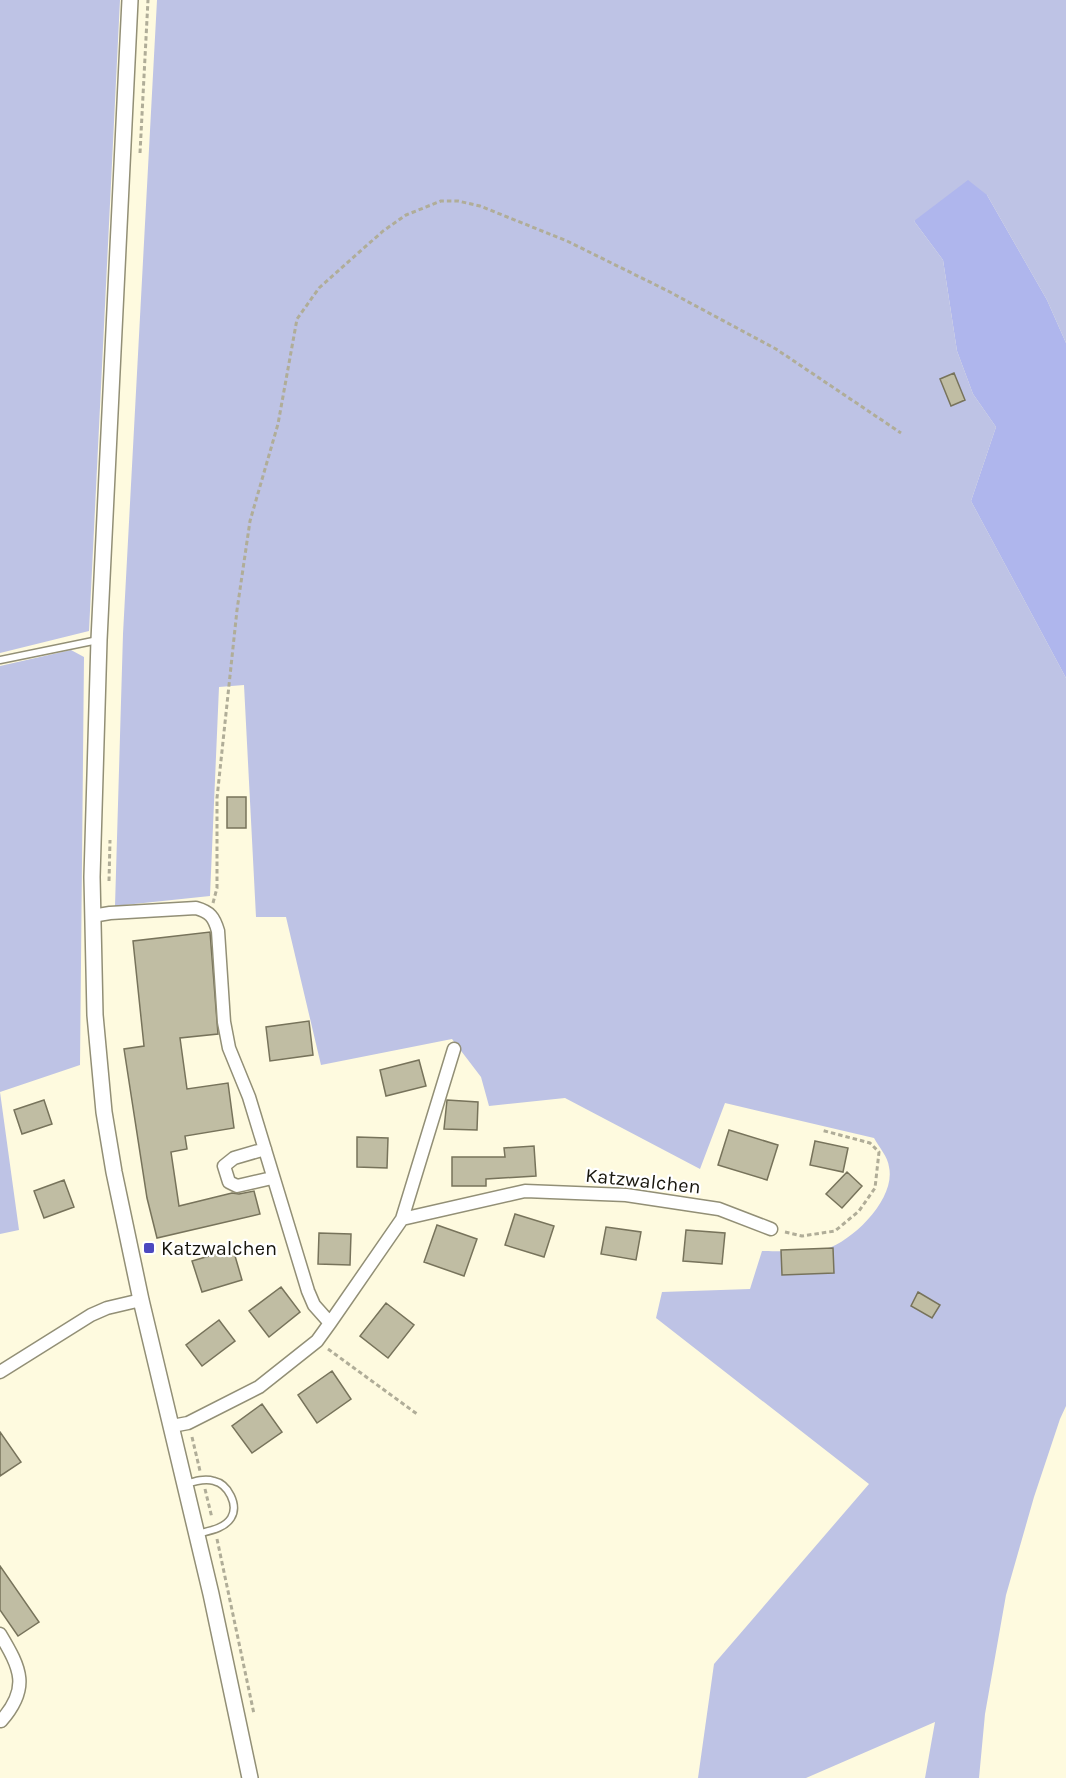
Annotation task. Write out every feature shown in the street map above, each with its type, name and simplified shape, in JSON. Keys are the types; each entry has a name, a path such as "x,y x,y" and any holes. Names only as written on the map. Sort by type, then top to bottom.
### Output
{"street":[{"path":"130,0 99,640 92,916 95,1015 104,1112 114,1172 141,1300 237,1710 250,1778"},
{"path":"92,916 196,908 208,912 215,918 218,931 224,1022 229,1048 249,1097 308,1291 314,1305 330,1323"},
{"path":"172,1426 188,1423 259,1387 316,1341 330,1323 402,1219 454,1049"},
{"path":"265,1149 234,1158 224,1166 229,1182 237,1186 272,1178"},
{"name":"Katzwalchen","path":"402,1219 525,1191 626,1195 719,1209 771,1228"},
{"path":"0,1372 91,1315 107,1308 141,1300"},
{"path":"0,1634 20,1674 20,1685 14,1704 1,1721"}],"lane":[{"path":"0,660 99,640"},
{"path":"185,1484 213,1480 225,1488 231,1496 234,1507 231,1518 215,1529 196,1534"}],"path":[{"path":"140,161 148,0"},
{"path":"208,912 215,899 217,888 218,798 237,610 250,521 278,424 297,319 319,288 383,231 406,215 441,201 458,201 480,206 567,241 776,348 901,433"},
{"path":"109,883 111,836"},
{"path":"771,1228 802,1236 835,1231 859,1212 875,1188 879,1152 870,1143 821,1130"},
{"path":"316,1341 417,1414"},
{"path":"188,1423 215,1529 256,1722"}],"shaded area":[{"path":"0,0 120,0 89,631 0,653"},
{"path":"157,0 1066,0 1066,343 1047,300 987,195 914,221 943,260 957,351 973,394 996,427 971,501 1066,678 1066,1406 1034,1497 1006,1595 985,1714 979,1778 925,1778 935,1722 806,1778 698,1778 714,1664 869,1484 656,1318 662,1292 750,1289 762,1251 821,1250 849,1237 871,1216 886,1192 889,1167 874,1138 725,1103 700,1169 565,1098 489,1106 481,1077 452,1039 321,1065 286,917 256,917 244,685 219,687 210,896 115,906 123,634"},
{"path":"968,180 987,195 1047,300 1066,343 1066,678 971,501 996,427 973,394 957,351 943,260 914,221"},
{"path":"71,650 84,657 80,1065 0,1092 0,666"},
{"path":"0,1092 19,1230 0,1234"}],"building":[{"path":"954,373 965,400 951,406 940,379"},
{"path":"227,797 246,797 246,828 227,828"},
{"path":"210,932 218,1034 180,1038 187,1089 228,1083 234,1128 185,1136 187,1149 171,1152 179,1206 232,1193 254,1191 260,1214 157,1238 147,1198 124,1049 144,1046 133,941"},
{"path":"309,1021 313,1055 270,1061 266,1027"},
{"path":"419,1060 426,1086 386,1096 380,1070"},
{"path":"44,1100 52,1124 22,1134 14,1110"},
{"path":"447,1100 478,1102 477,1130 444,1129"},
{"path":"729,1130 778,1145 767,1180 718,1165"},
{"path":"357,1137 388,1138 387,1168 357,1167"},
{"path":"815,1141 848,1148 843,1172 810,1165"},
{"path":"534,1146 536,1176 486,1179 486,1186 452,1186 452,1157 505,1157 504,1148"},
{"path":"847,1172 862,1186 842,1208 826,1194"},
{"path":"64,1180 74,1207 44,1218 34,1191"},
{"path":"515,1214 554,1226 544,1257 505,1245"},
{"path":"437,1225 477,1239 464,1276 424,1262"},
{"path":"606,1227 641,1232 636,1260 601,1254"},
{"path":"686,1230 725,1233 722,1264 683,1261"},
{"path":"319,1233 351,1234 350,1265 318,1264"},
{"path":"833,1248 834,1273 782,1275 781,1250"},
{"path":"233,1249 242,1280 202,1292 192,1261"},
{"path":"281,1287 300,1312 269,1337 249,1311"},
{"path":"918,1292 940,1305 932,1318 911,1306"},
{"path":"386,1303 414,1325 388,1358 360,1336"},
{"path":"219,1320 235,1341 202,1366 186,1345"},
{"path":"332,1371 351,1399 317,1423 298,1395"},
{"path":"262,1404 282,1432 252,1453 232,1426"},
{"path":"0,1432 21,1462 0,1476"},
{"path":"0,1566 39,1622 18,1636 0,1610"}],"place":[{"name":"Katzwalchen","path":"149,1248"}]}
